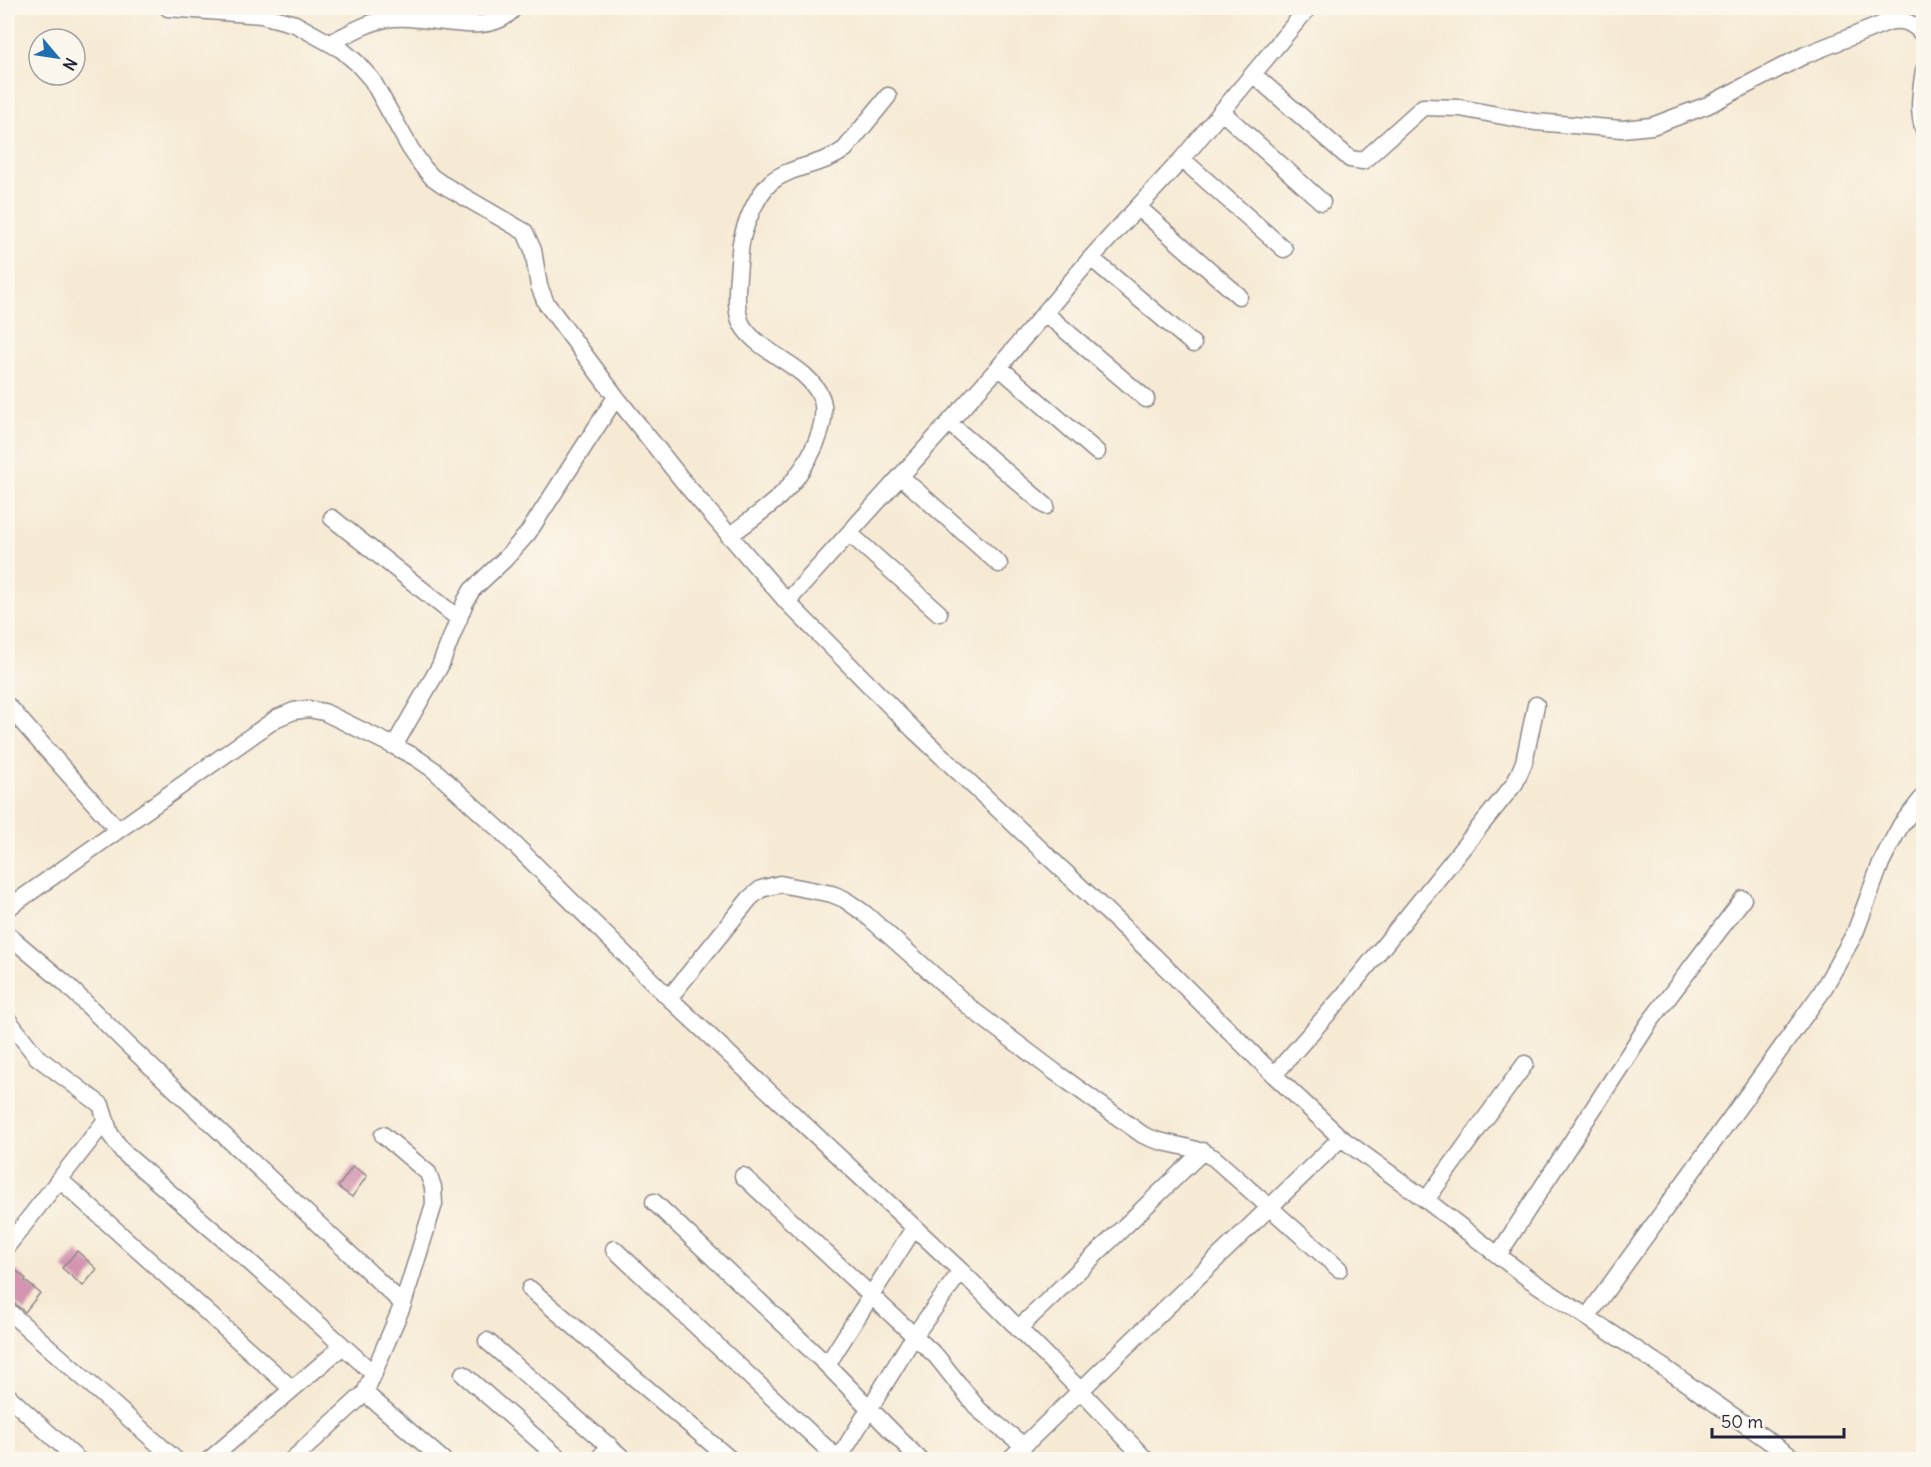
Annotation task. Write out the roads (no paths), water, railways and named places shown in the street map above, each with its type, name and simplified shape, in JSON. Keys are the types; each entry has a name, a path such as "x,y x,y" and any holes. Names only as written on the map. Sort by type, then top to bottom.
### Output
{"street":[{"path":"168,8 262,15 295,24 330,43 357,63 372,80 410,148 432,177 525,232 533,250 539,286 546,303 616,397 687,486 787,602 915,731 1154,956 1274,1076 1341,1138 1529,1279 1796,1460"},
{"path":"330,43 371,23 387,19 411,17 478,25 489,24 502,18 514,8"},
{"path":"787,602 999,367 1091,258 1182,159 1308,8"},
{"path":"1253,74 1350,159 1363,161 1423,107 1460,108 1535,122 1633,129 1652,126 1707,105 1805,55 1888,22 1899,19 1910,23 1919,29 1923,36"},
{"path":"1923,70 1919,105 1923,130"},
{"path":"729,536 780,496 817,444 823,418 823,403 804,375 747,332 740,322 737,309 741,246 750,214 764,189 782,175 837,155 845,149 888,96"},
{"path":"1221,111 1322,202"},
{"path":"1182,159 1284,249"},
{"path":"1139,208 1239,296"},
{"path":"1091,258 1193,344"},
{"path":"1045,313 1146,399"},
{"path":"999,367 1097,452"},
{"path":"394,746 440,666 472,590 528,534 616,397"},
{"path":"948,423 1046,506"},
{"path":"900,476 999,564"},
{"path":"332,518 459,619"},
{"path":"849,533 939,613"},
{"path":"1274,1076 1344,995 1515,783 1524,762 1536,705"},
{"path":"8,706 118,830"},
{"path":"8,908 276,718 294,711 308,709 324,712 394,746 434,770 503,833 669,998 961,1271 1081,1391 1146,1460"},
{"path":"1587,1317 1821,993 1855,933 1889,847 1901,825 1923,796"},
{"path":"669,998 750,898 761,889 780,884 832,894 844,899 864,913 974,1011 1143,1135 1156,1142 1188,1146 1214,1158 1340,1269"},
{"path":"1498,1255 1649,1023 1743,899"},
{"path":"8,935 64,983 403,1304"},
{"path":"8,1020 37,1057 96,1099 101,1105 111,1134 124,1153 374,1374"},
{"path":"1426,1200 1526,1064"},
{"path":"8,1245 106,1119"},
{"path":"296,1458 365,1393 403,1304 434,1204 432,1179 428,1173 382,1135"},
{"path":"1009,1460 1341,1138"},
{"path":"1018,1329 1203,1151"},
{"path":"742,1176 914,1336 945,1367 979,1410 1024,1446"},
{"path":"59,1179 291,1389"},
{"path":"654,1202 827,1365 920,1460"},
{"path":"827,1365 914,1228"},
{"path":"614,1249 838,1459 914,1336 961,1271"},
{"path":"530,1288 731,1460"},
{"path":"8,1311 176,1460"},
{"path":"487,1341 626,1460"},
{"path":"209,1460 343,1346"},
{"path":"463,1374 561,1460"},
{"path":"365,1393 443,1460"},
{"path":"8,1396 78,1460"},
{"path":"598,1460 609,1446"}]}
